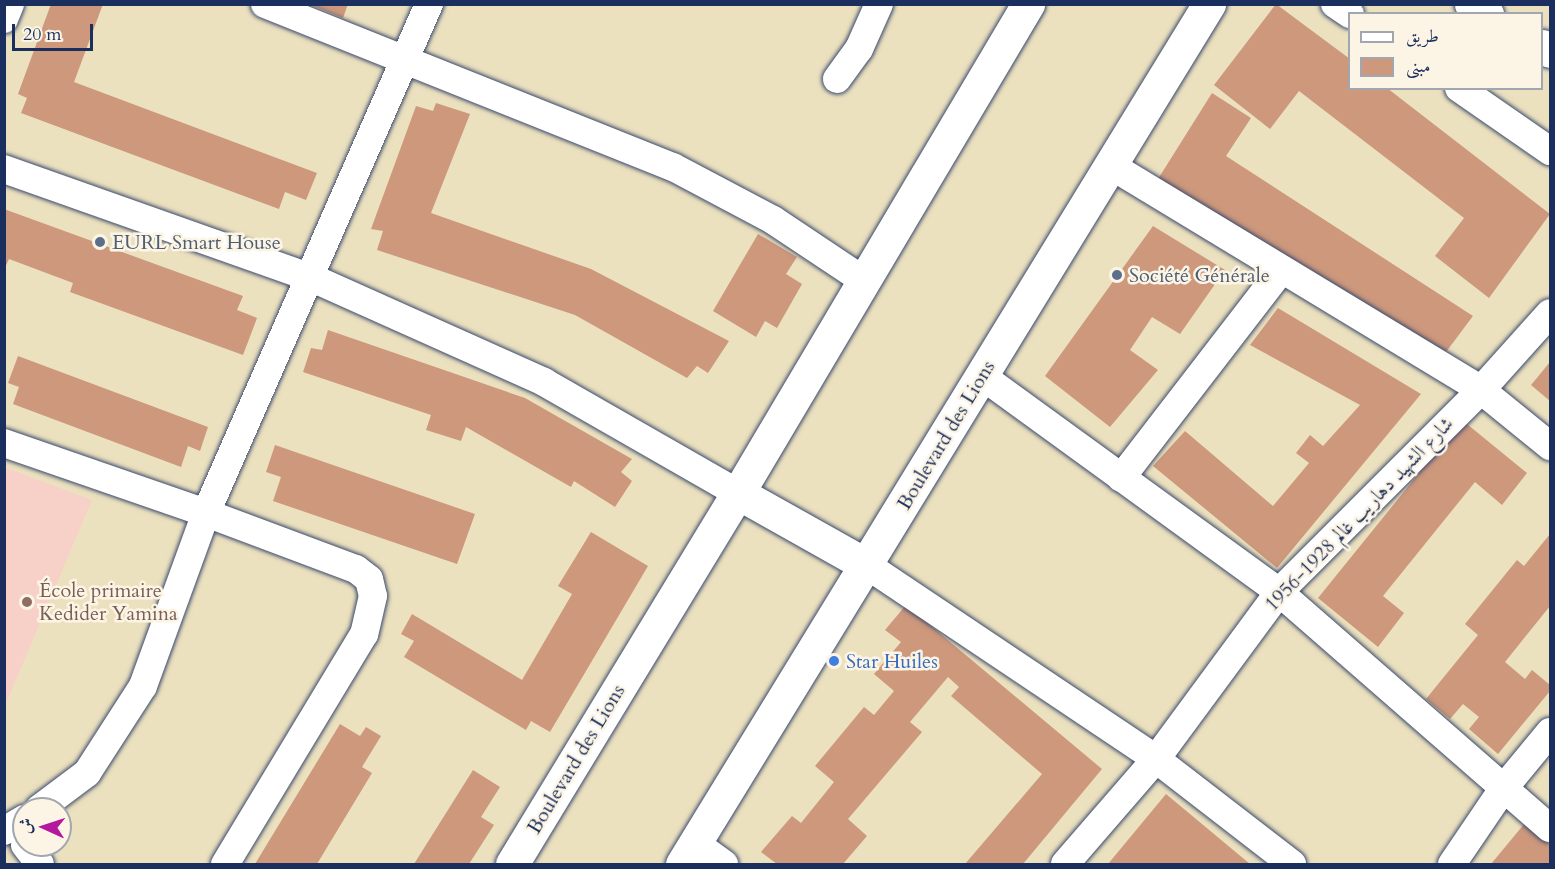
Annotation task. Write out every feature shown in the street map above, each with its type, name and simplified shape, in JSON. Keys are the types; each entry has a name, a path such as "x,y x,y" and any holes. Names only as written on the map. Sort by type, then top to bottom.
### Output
{"main road":[{"name":"Boulevard des Lions","path":"512,864 738,493 1028,4"},
{"name":"Boulevard des Lions","path":"688,854 868,566 1209,4"},
{"path":"1471,4 1484,12"},
{"path":"738,493 868,566"}],"street":[{"path":"4,19 10,4"},
{"path":"265,4 673,167 773,220 863,280"},
{"path":"55,797 87,773 143,686 206,513 429,4"},
{"path":"837,79 859,49 879,4"},
{"path":"1335,4 1348,13"},
{"path":"1462,90 1551,151"},
{"path":"1110,165 1481,390 1551,446"},
{"path":"4,169 309,277 543,382 738,493"},
{"path":"1121,478 1281,270"},
{"name":"شارع الشهيد دهاريب غالم 1928-1956","path":"1065,864 1156,759 1279,592 1481,390 1551,313"},
{"path":"982,376 1279,592 1503,789 1551,828"},
{"path":"4,443 206,513 356,569 369,579 373,596 364,634 225,864"},
{"path":"868,566 1156,759 1292,864"},
{"path":"1452,864 1503,789 1551,732"},
{"path":"688,854 724,864"}],"shaded area":[{"name":"École primaire Kedider Yamina","path":"4,467 92,500 5,706 4,706"}],"building":[{"path":"51,4 103,4 74,82 317,173 306,200 285,192 279,209 21,113 27,98 18,94"},
{"path":"309,4 348,4 343,18"},
{"path":"1276,4 1348,58 1348,90 1390,90 1550,214 1489,298 1435,256 1464,218 1299,91 1270,129 1214,85"},
{"path":"1212,93 1251,118 1226,156 1473,316 1446,352 1158,179"},
{"path":"436,103 470,114 431,213 591,269 729,341 708,373 697,366 687,378 575,315 377,250 383,231 371,229 416,106 433,111"},
{"path":"4,209 243,296 237,310 257,318 243,355 70,292 73,283 9,259 4,270"},
{"path":"1153,226 1225,270 1180,334 1152,317 1130,350 1158,370 1110,427 1045,376"},
{"path":"758,234 797,257 786,274 802,284 777,328 765,321 756,337 713,311"},
{"path":"1278,308 1421,394 1277,568 1153,466 1185,431 1273,506 1309,463 1296,453 1310,435 1323,446 1360,405 1250,345"},
{"path":"328,330 525,398 632,459 621,472 632,481 615,507 574,481 571,487 466,427 461,441 426,430 431,415 303,372 311,348 322,350"},
{"path":"18,356 208,427 200,451 188,446 181,467 13,404 19,387 8,383"},
{"path":"1550,362 1550,401 1531,385"},
{"path":"1462,420 1527,473 1502,505 1475,482 1383,596 1404,613 1378,647 1318,598"},
{"path":"275,445 475,514 457,564 273,501 281,477 266,472"},
{"path":"591,532 648,566 550,732 531,721 526,730 404,657 414,641 401,634 412,614 522,680 572,594 558,586"},
{"path":"1550,534 1550,606 1505,662 1525,679 1532,670 1550,685 1550,691 1498,754 1469,729 1479,717 1463,704 1450,719 1426,699 1478,635 1465,624 1517,560 1524,566"},
{"path":"906,605 1102,769 1023,864 965,864 1042,774 951,696 959,687 948,677 910,722 922,732 848,819 867,836 843,864 777,864 761,852 792,816 801,823 834,782 815,766 864,707 874,715 894,691 874,674 901,642 885,630"},
{"path":"340,724 360,736 366,727 381,736 362,767 372,773 317,864 255,864"},
{"path":"473,770 500,787 481,817 494,825 469,864 414,864"},
{"path":"1166,794 1250,864 1108,864"},
{"path":"1525,823 1550,845 1550,864 1491,864"}],"place":[{"name":"EURL Smart House","path":"100,242"},
{"name":"Société Générale","path":"1117,275"},
{"name":"École primaire Kedider Yamina","path":"27,602"},
{"name":"Star Huiles","path":"834,661"}]}
